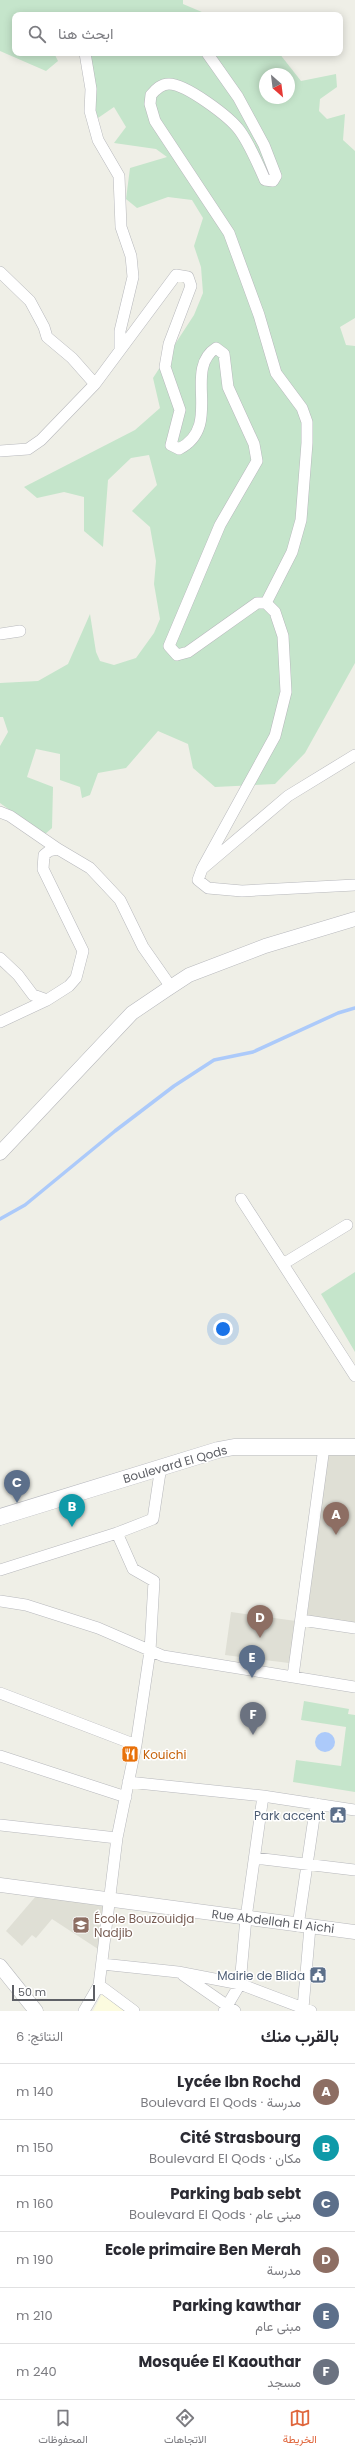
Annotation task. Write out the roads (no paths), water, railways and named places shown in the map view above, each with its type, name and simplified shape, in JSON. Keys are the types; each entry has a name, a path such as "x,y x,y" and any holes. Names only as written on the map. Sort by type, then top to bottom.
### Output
{"main road":[{"name":"Boulevard El Qods","path":"0,1517 161,1466 218,1450 234,1447 355,1447"}],"street":[{"path":"86,56 91,88 90,111 98,140 119,176 121,227 131,256 133,277 120,331 120,349"},
{"path":"209,56 238,97 264,145 276,176 273,181 265,180 240,131 223,114 194,95 170,84 159,87 151,94 150,104 155,120 229,233 258,315 276,373 302,408 306,422 307,443 301,520 292,552 266,603"},
{"path":"0,272 30,301 44,327 46,337 72,358 95,384"},
{"path":"0,451 28,449 41,440 95,384 176,275 188,277 191,286 169,344 165,367 180,410 171,445 179,450 189,444 199,429 203,411 201,374 208,353 216,348 224,354 228,387 255,450 257,461 220,525 169,646 178,655 188,652 257,603 266,603 275,612 283,636 286,692 275,736 202,869 198,880 208,888 242,891 355,885"},
{"path":"0,634 20,630"},
{"path":"202,869 288,796 355,755"},
{"path":"0,812 10,816 58,849 90,868 120,900 143,947 171,987"},
{"path":"0,1022 47,1000 69,986 76,978 81,966 82,951 43,869 44,855 49,850 58,849"},
{"path":"0,1153 132,1013 171,987 189,976 265,946 355,919"},
{"path":"0,958 18,975 33,995 47,1000"},
{"path":"241,1200 355,1376"},
{"path":"283,1264 347,1225"},
{"path":"293,1676 324,1447"},
{"path":"0,1570 117,1533 153,1519 161,1466"},
{"path":"84,2011 99,1985 108,1899 117,1838 136,1744 150,1651 154,1581 133,1570 117,1533"},
{"path":"0,1601 26,1605 98,1628 163,1656 355,1687"},
{"path":"301,1620 355,1628"},
{"path":"0,1693 136,1744"},
{"path":"0,1756 126,1797"},
{"path":"128,1782 263,1796 355,1810"},
{"path":"178,1972 229,2009 240,1984 246,1918 263,1796"},
{"path":"102,1964 178,1972 240,1984 307,2009 304,1926 308,1864 316,1804"},
{"path":"0,1825 117,1838"},
{"path":"255,1858 355,1870"},
{"name":"Rue Abdellah El Aichi","path":"0,1885 355,1932"},
{"path":"0,1966 36,2011"},
{"path":"99,1985 134,2011"}],"water":[{"path":"325,1732 332,1735 335,1742 332,1749 325,1752 318,1749 315,1742 318,1735"}],"waterway":[{"path":"0,1219 25,1205 115,1131 174,1086 214,1060 253,1052 338,1013 355,1008"}],"place":[{"name":"Parking bab sebt","path":"17,1503"},
{"name":"Cité Strasbourg","path":"72,1527"},
{"name":"Lycée Ibn Rochd","path":"336,1535"},
{"name":"Ecole primaire Ben Merah","path":"260,1638"},
{"name":"Parking kawthar","path":"252,1678"},
{"name":"Mosquée El Kaouthar","path":"253,1735"},
{"name":"Kouichi","path":"130,1754"},
{"name":"Park accent","path":"338,1815"},
{"name":"École Bouzouidja Nadjib","path":"81,1925"},
{"name":"Mairie de Blida","path":"318,1975"}]}
